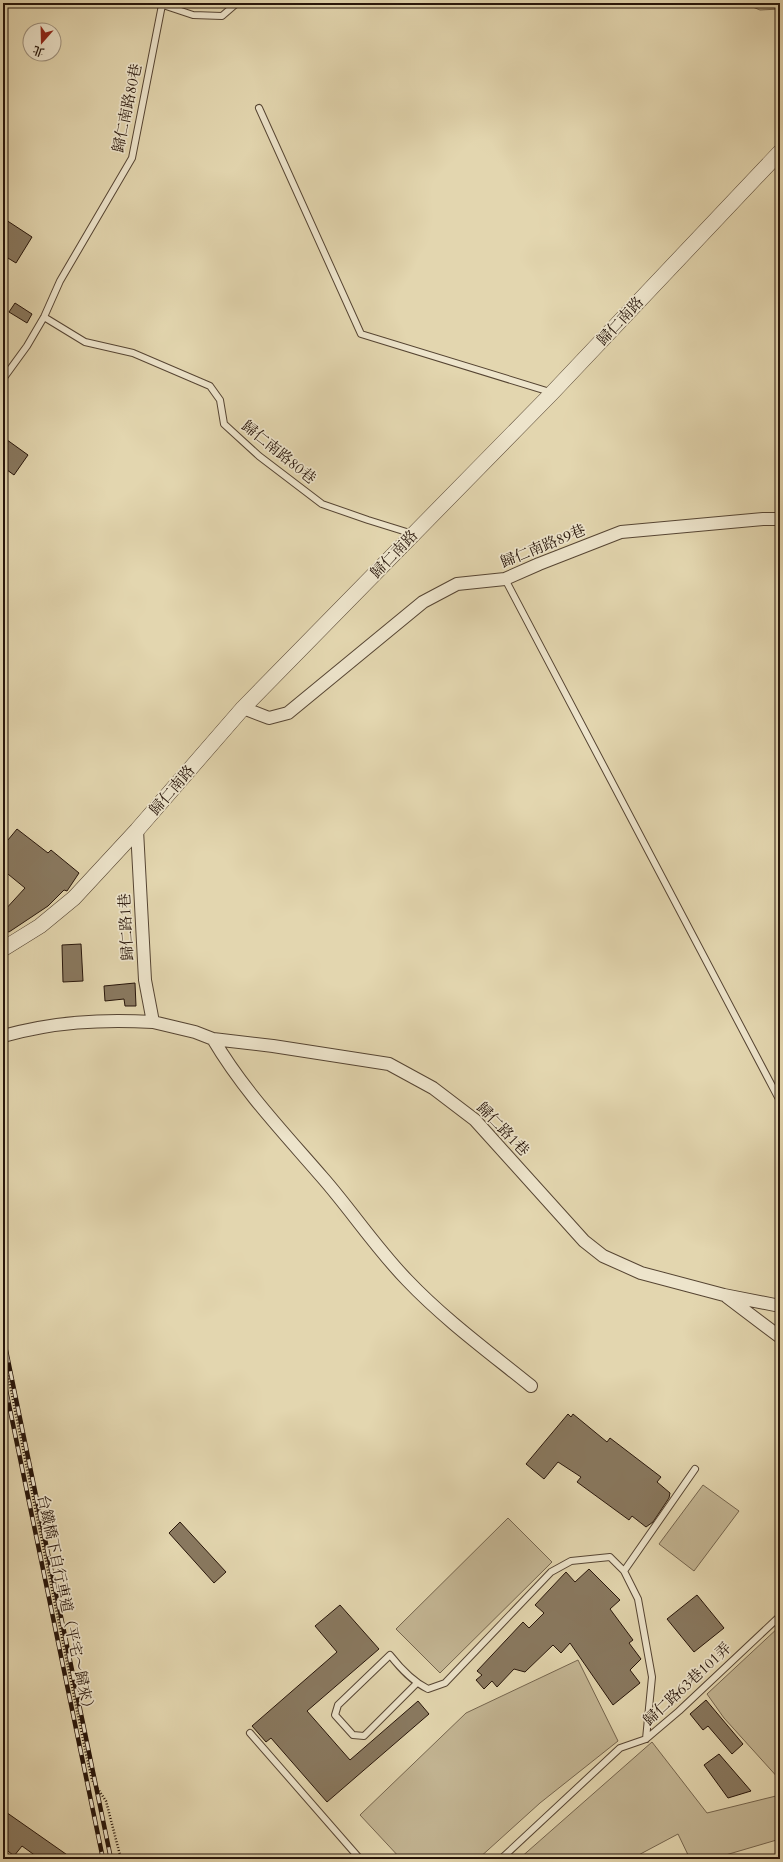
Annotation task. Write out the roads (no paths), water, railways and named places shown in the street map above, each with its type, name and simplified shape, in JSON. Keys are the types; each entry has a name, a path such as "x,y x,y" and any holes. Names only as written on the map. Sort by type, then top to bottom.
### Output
{"street":[{"name":"歸仁南路","path":"3,949 40,926 74,898 137,830 243,708 552,393 780,152"},
{"name":"歸仁南路89巷","path":"243,708 269,718 288,713 424,602 457,584 505,580 539,564 621,532 763,519 780,519"},
{"name":"歸仁路1巷","path":"137,830 145,980 153,1022"},
{"name":"歸仁路1巷","path":"3,1036 38,1026 112,1019 153,1022 195,1032 213,1039 273,1046 389,1064 433,1088 475,1120 584,1241 603,1256 641,1273 724,1295 780,1306"},
{"path":"213,1039 228,1064 266,1114 324,1179 407,1280 469,1337 531,1386"},
{"path":"724,1295 780,1337"}],"lane":[{"path":"160,4 193,15 222,16 237,3"},
{"name":"歸仁南路80巷","path":"3,379 27,346 44,317 60,281 132,158 160,4"},
{"path":"259,108 361,334 552,393"},
{"name":"歸仁南路80巷","path":"44,317 85,342 133,353 210,386 220,400 224,424 259,456 322,504 413,534"},
{"path":"505,580 780,1101"},
{"path":"624,1572 695,1469"},
{"path":"417,1683 364,1736 353,1735 335,1715 338,1705 390,1655 402,1670 417,1683 428,1689 445,1683 551,1572 571,1561 610,1557 624,1572 638,1599 652,1677 646,1739"},
{"name":"歸仁路63巷101弄","path":"501,1859 620,1748 646,1739 679,1712 780,1616"},
{"path":"250,1733 360,1859"}],"railway":[{"path":"3,1336 111,1859"},
{"path":"3,1376 103,1859"}]}
